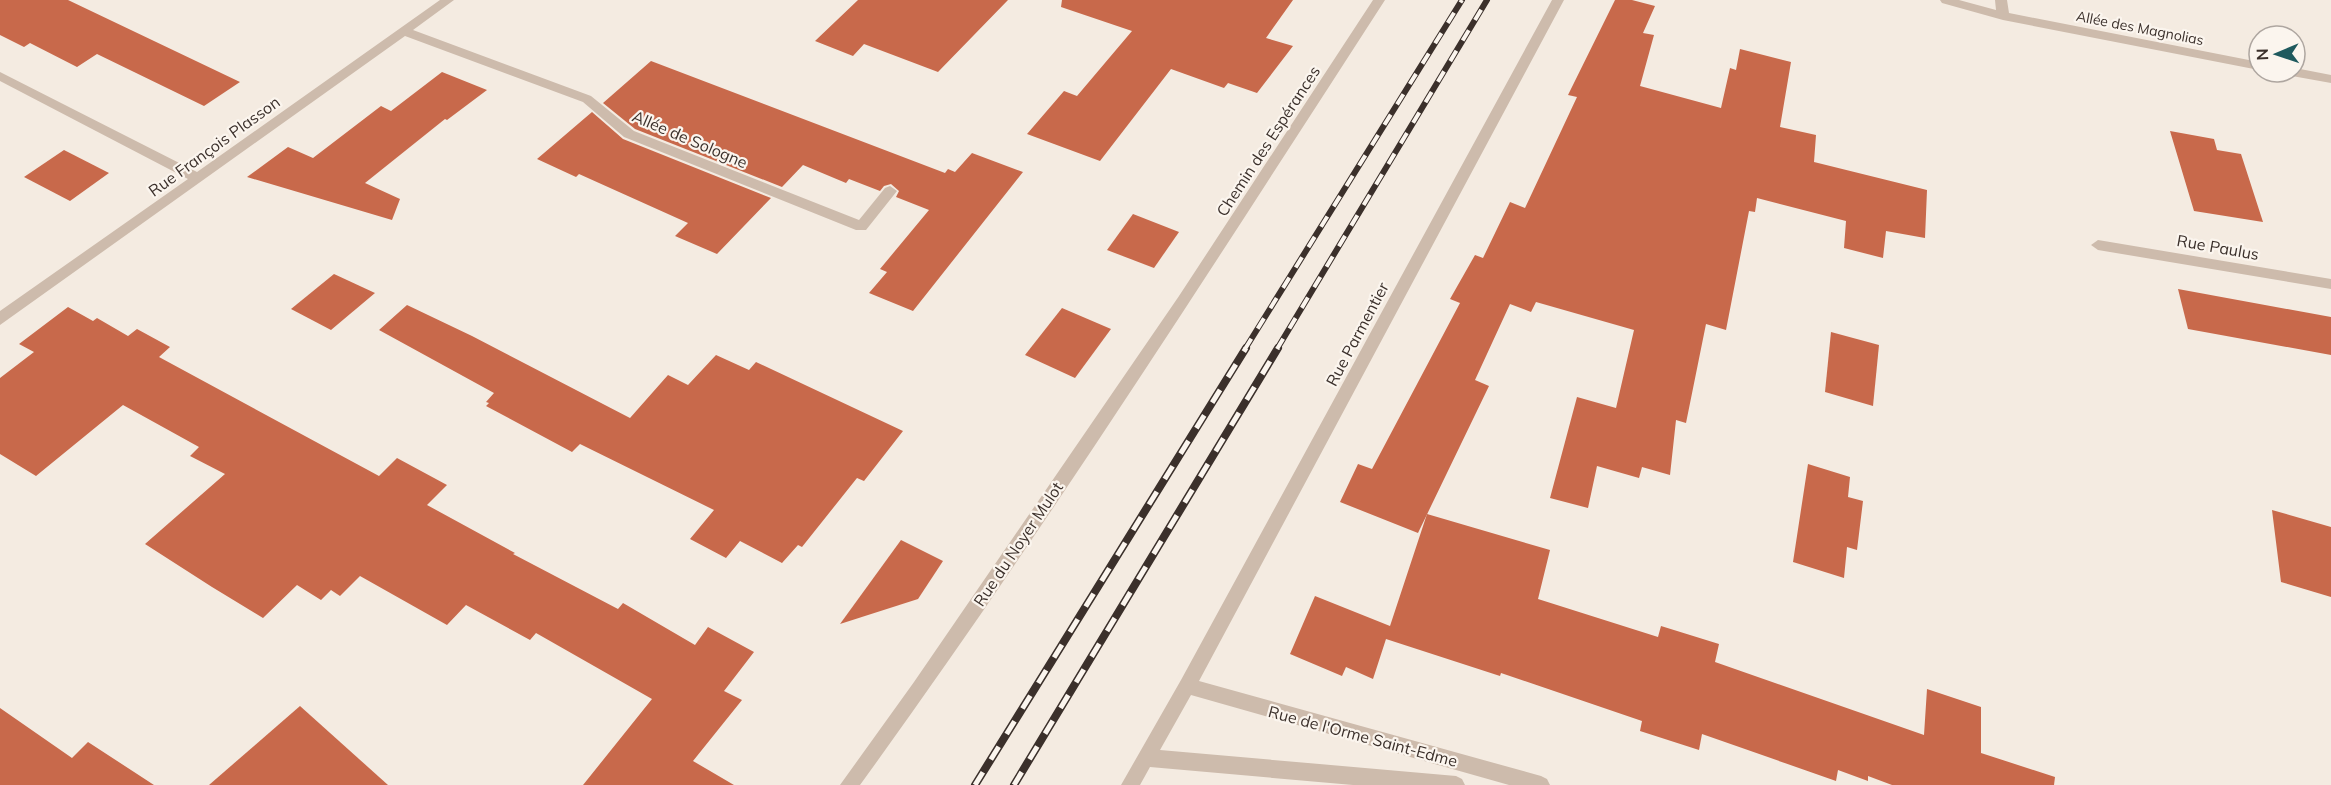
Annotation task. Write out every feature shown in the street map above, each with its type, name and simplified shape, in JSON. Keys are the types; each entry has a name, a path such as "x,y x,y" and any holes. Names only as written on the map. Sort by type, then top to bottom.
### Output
{"street":[{"name":"Rue François Plasson","path":"0,319 448,0"},
{"name":"Chemin des Espérances","path":"1184,300 1379,0"},
{"name":"Rue Parmentier","path":"1130,785 1558,0"},
{"name":"Allée des Magnolias","path":"1946,0 2003,16 2247,64"},
{"path":"2001,0 2003,16"},
{"name":"Allée de Sologne","path":"403,31 587,99 629,134 861,226 890,191"},
{"path":"2307,75 2331,79"},
{"path":"0,76 197,178"},
{"name":"Rue Paulus","path":"2098,245 2331,284"},
{"name":"Rue du Noyer Mulot","path":"849,785 920,688 1184,300"},
{"name":"Rue de l'Orme Saint-Edme","path":"1186,686 1541,785"},
{"name":"Rue de l'Orme Saint-Edme","path":"1146,758 1456,785"}],"building":[{"path":"0,0 68,0 240,82 204,106 97,54 77,67 30,43 24,47 0,35"},
{"path":"858,0 1008,0 938,72 864,44 853,56 815,41"},
{"path":"1062,0 1293,0 1266,38 1293,46 1257,93 1228,83 1224,88 1171,69 1100,161 1027,134 1064,91 1077,96 1132,31 1061,7"},
{"path":"1615,0 1632,0 1655,6 1643,33 1654,35 1640,86 1721,108 1730,68 1736,70 1740,49 1791,62 1780,127 1816,135 1814,162 1927,190 1925,238 1886,231 1883,258 1844,248 1846,221 1757,198 1755,212 1749,211 1726,330 1706,324 1686,423 1676,420 1670,475 1642,467 1639,478 1597,466 1588,508 1550,498 1577,397 1616,408 1634,330 1536,302 1531,312 1510,304 1475,380 1489,386 1418,533 1340,502 1358,464 1372,469 1460,303 1450,299 1475,255 1483,258 1510,202 1525,208 1577,97 1568,95"},
{"path":"651,61 945,173 948,169 955,172 972,153 1023,172 913,311 869,293 887,272 880,269 929,210 896,197 899,191 891,184 884,186 880,191 849,179 846,183 803,165 782,187 635,129 603,103"},
{"path":"442,72 487,90 447,120 445,119 365,183 400,199 392,220 247,177 288,147 313,158 381,106 391,111"},
{"path":"592,112 623,139 771,198 717,254 675,236 688,223 579,174 576,177 537,159"},
{"path":"2170,131 2214,139 2217,150 2241,154 2263,222 2194,211"},
{"path":"64,150 109,173 70,201 24,177"},
{"path":"1133,214 1179,232 1154,268 1107,250"},
{"path":"334,274 375,293 331,330 291,309"},
{"path":"2178,289 2331,317 2331,355 2188,329"},
{"path":"407,305 630,418 668,375 688,385 716,355 749,370 756,362 903,431 864,481 857,478 802,547 798,545 782,563 740,541 726,558 690,539 714,510 580,444 572,452 486,406 489,403 486,402 494,393 379,330"},
{"path":"68,307 93,321 97,318 128,336 137,329 170,347 159,357 379,476 397,458 447,485 427,505 515,553 513,554 618,609 623,603 695,645 708,627 754,652 724,691 742,700 693,761 734,785 583,785 652,699 536,633 530,640 466,605 447,625 360,576 340,596 331,590 321,600 297,585 263,618 212,587 145,544 225,474 190,456 199,447 123,405 36,476 0,454 0,378 34,352 19,344"},
{"path":"1062,308 1111,329 1075,378 1025,355"},
{"path":"1831,332 1879,345 1873,406 1825,392"},
{"path":"1808,464 1850,477 1848,497 1863,501 1857,550 1847,547 1844,578 1793,562"},
{"path":"2272,510 2331,527 2331,597 2281,582"},
{"path":"1427,514 1550,550 1538,599 1658,637 1661,626 1719,644 1715,662 1924,735 1927,689 1981,707 1981,753 2055,777 2054,785 1892,785 1868,776 1868,781 1838,770 1836,781 1702,734 1699,750 1640,731 1642,721 1501,673 1500,676 1386,639 1373,679 1346,667 1342,676 1290,654 1315,596 1390,626"},
{"path":"901,540 943,561 918,599 840,624"},
{"path":"300,706 388,785 209,785"},
{"path":"0,708 72,758 88,742 154,785 0,785"}],"railway":[{"path":"1245,349 1462,0"},
{"path":"1277,349 1487,0"},
{"path":"975,785 1246,348"},
{"path":"1014,785 1278,348"}]}
